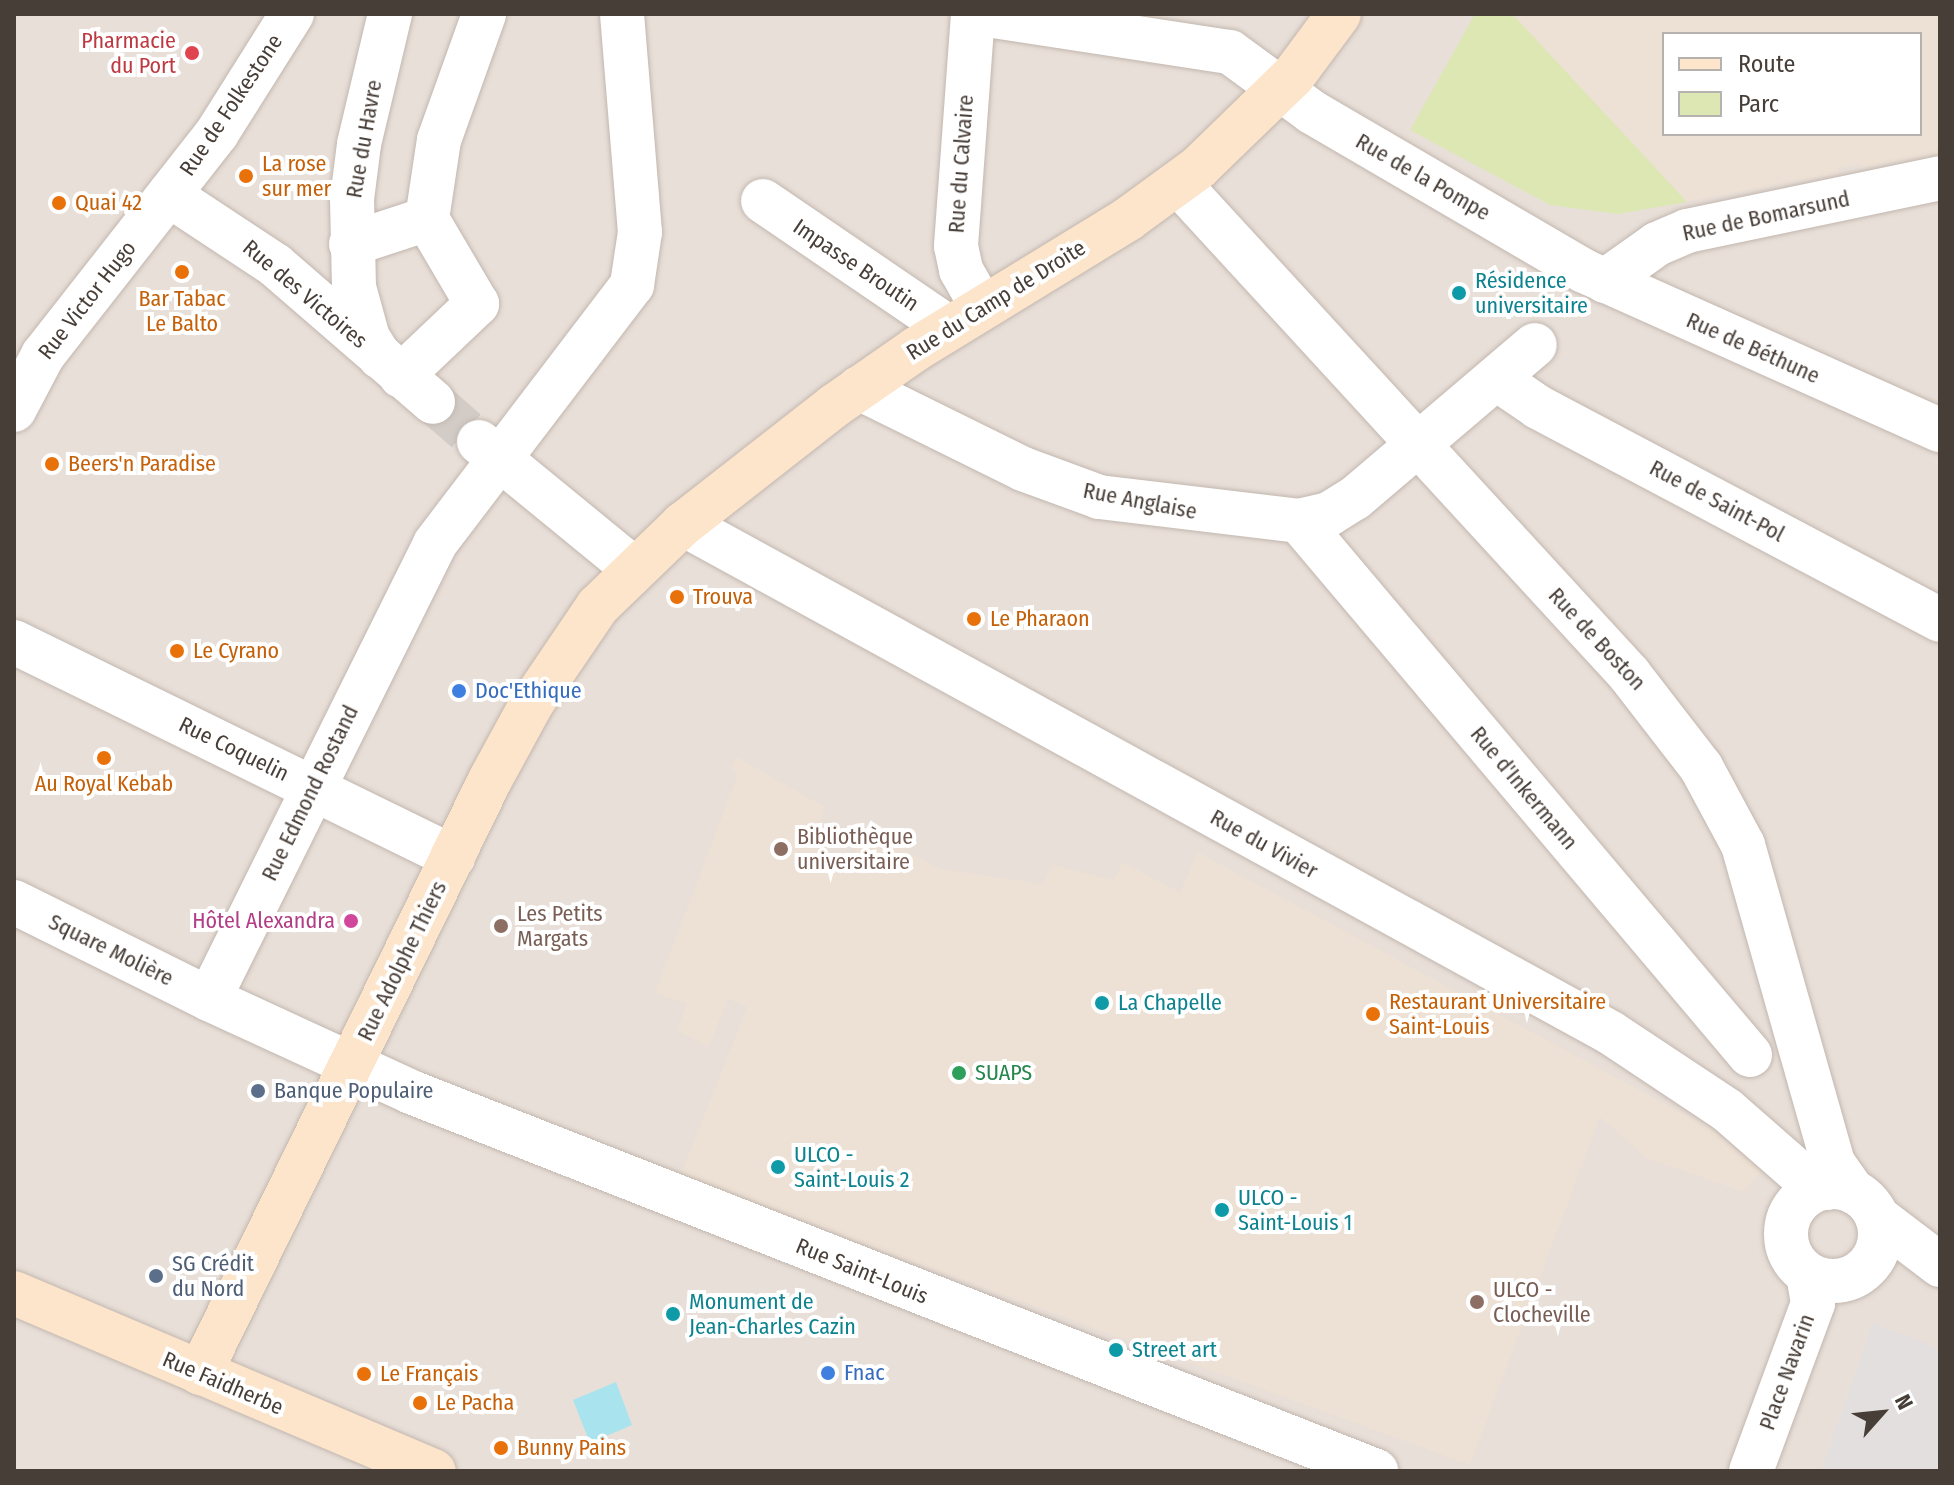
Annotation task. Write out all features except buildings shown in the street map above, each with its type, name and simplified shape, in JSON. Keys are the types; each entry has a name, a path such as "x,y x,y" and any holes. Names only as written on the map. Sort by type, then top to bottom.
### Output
{"street":[{"name":"Rue de Folkestone","path":"169,195 217,133 292,14"},
{"name":"Rue du Havre","path":"390,14 359,144 351,244 362,321 405,379"},
{"path":"405,379 477,304 427,219 439,140 484,14"},
{"name":"Rue Edmond Rostand","path":"209,999 422,565 488,450 574,363 625,297 640,256 622,14"},
{"name":"Rue du Calvaire","path":"965,318 956,246 973,14"},
{"name":"Rue de la Pompe","path":"981,14 1217,48 1242,58 1280,90 1586,271"},
{"name":"Rue du Camp de Droite","path":"633,568 683,524 859,388 1178,183 1280,90 1339,14"},
{"name":"Rue de Bomarsund","path":"1586,271 1687,231 1940,178"},
{"name":"Rue de Boston","path":"1178,183 1647,693 1714,786 1757,888 1833,1163 1852,1199"},
{"name":"Rue des Victoires","path":"169,195 275,265 405,379"},
{"name":"Rue Victor Hugo","path":"14,410 43,355 169,195"},
{"name":"Impasse Broutin","path":"763,201 965,318"},
{"path":"351,244 427,219"},
{"name":"Rue de Béthune","path":"1586,271 1940,430"},
{"name":"Rue Anglaise","path":"859,388 1023,469 1099,497 1299,521 1342,506 1418,446 1535,345"},
{"name":"Rue de Saint-Pol","path":"1497,379 1538,407 1940,620"},
{"path":"488,450 633,568"},
{"name":"Rue d'Inkermann","path":"1299,521 1750,1055"},
{"name":"Rue du Vivier","path":"683,524 1611,1033 1718,1104 1799,1173 1852,1199"},
{"name":"Rue Adolphe Thiers","path":"200,1373 453,857 532,703 590,616 633,568"},
{"name":"Rue Coquelin","path":"14,642 453,857"},
{"name":"Square Molière","path":"14,902 209,999"},
{"path":"209,999 350,1066"},
{"path":"1611,1033 1690,1064 1750,1055 1797,1040"},
{"name":"Rue Saint-Louis","path":"350,1066 1376,1471"},
{"path":"1852,1199 1878,1246 1863,1270 1836,1281 1808,1274 1791,1253 1787,1227 1803,1199 1852,1199 1890,1232 1940,1265"},
{"name":"Place Navarin","path":"1751,1471 1813,1303 1808,1274"},
{"name":"Rue Faidherbe","path":"14,1293 434,1471"}],"shaded area":[{"path":"14,14 1940,14 1940,1471 14,1471"},
{"path":"1519,14 1940,14 1940,153 1862,168 1860,163 1838,168 1838,173 1687,202 1517,19"},
{"path":"737,757 825,807 812,845 850,863 863,828 941,869 1043,884 1053,865 1113,880 1123,862 1180,892 1198,852 1710,1128 1761,1170 1744,1192 1646,1158 1600,1117 1470,1465 680,1177 747,1007 728,999 709,1047 677,1030 687,1004 655,993 738,774 731,768"},
{"path":"1873,1323 1940,1349 1940,1471 1821,1471"}],"green space":[{"path":"1475,14 1508,14 1517,19 1687,202 1618,214 1550,205 1410,130"}],"water":[{"path":"616,1382 632,1425 590,1443 573,1400"}],"tunnel":[{"path":"433,402 479,442"}],"place":[{"name":"Pharmacie du Port","path":"192,53"},
{"name":"La rose sur mer","path":"246,176"},
{"name":"Quai 42","path":"59,203"},
{"name":"Bar Tabac Le Balto","path":"182,272"},
{"name":"Résidence universitaire","path":"1459,293"},
{"name":"Beers'n Paradise","path":"52,464"},
{"name":"Trouva","path":"677,597"},
{"name":"Le Pharaon","path":"974,619"},
{"name":"Le Cyrano","path":"177,651"},
{"name":"Doc'Ethique","path":"459,691"},
{"name":"Au Royal Kebab","path":"104,758"},
{"name":"Bibliothèque universitaire","path":"781,849"},
{"name":"Hôtel Alexandra","path":"351,921"},
{"name":"Les Petits Margats","path":"501,926"},
{"name":"La Chapelle","path":"1102,1003"},
{"name":"Restaurant Universitaire Saint-Louis","path":"1373,1014"},
{"name":"SUAPS","path":"959,1073"},
{"name":"Banque Populaire","path":"258,1091"},
{"name":"ULCO - Saint-Louis 2","path":"778,1167"},
{"name":"ULCO - Saint-Louis 1","path":"1222,1210"},
{"name":"SG Crédit du Nord","path":"156,1276"},
{"name":"ULCO - Clocheville","path":"1477,1302"},
{"name":"Monument de Jean-Charles Cazin","path":"673,1314"},
{"name":"Street art","path":"1116,1350"},
{"name":"Fnac","path":"828,1373"},
{"name":"Le Français","path":"364,1374"},
{"name":"Le Pacha","path":"420,1403"},
{"name":"Bunny Pains","path":"501,1448"}]}
